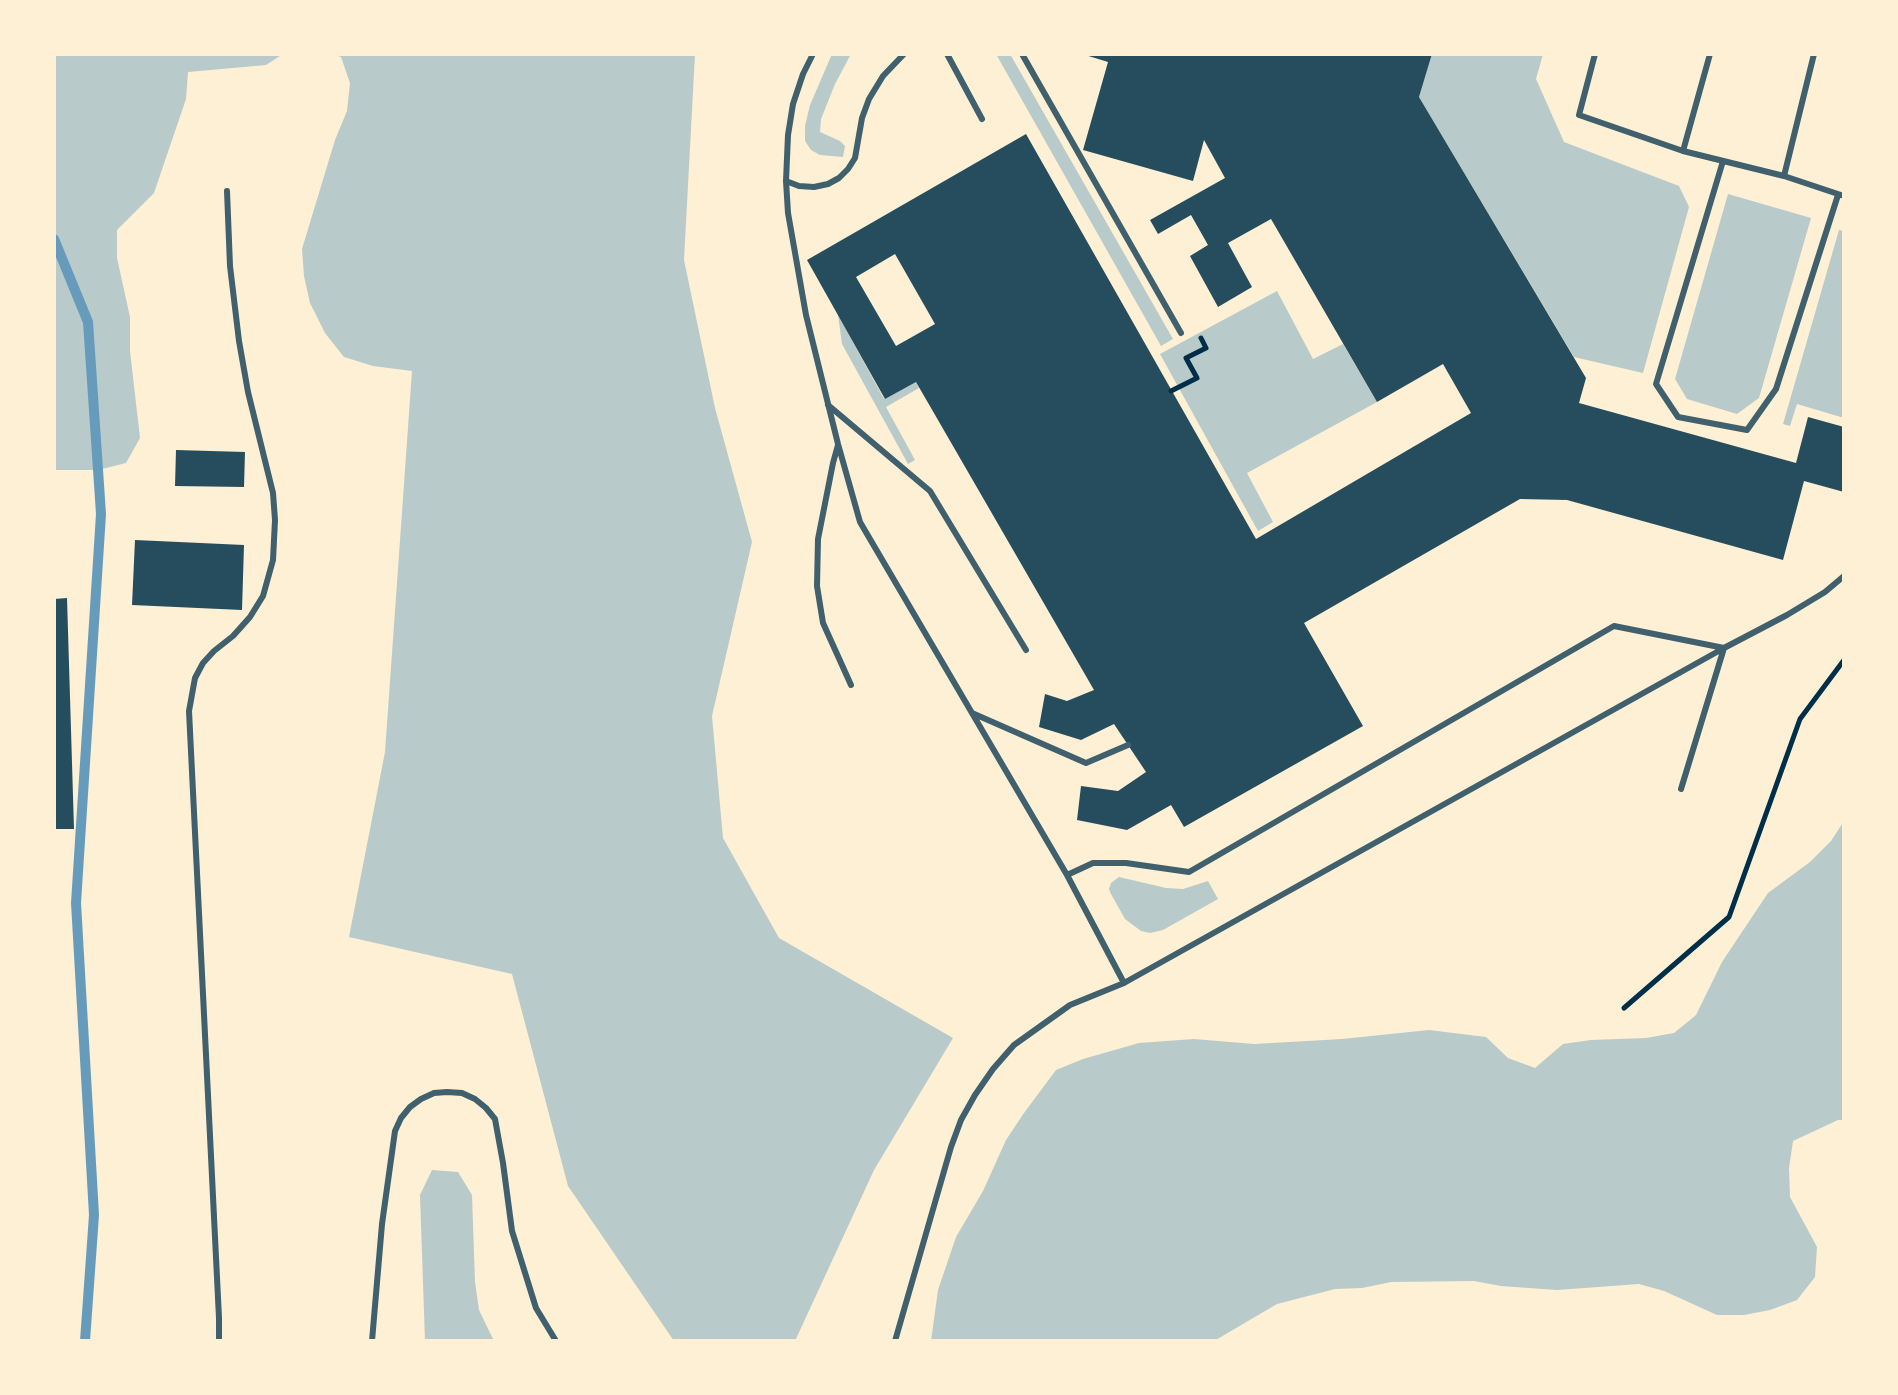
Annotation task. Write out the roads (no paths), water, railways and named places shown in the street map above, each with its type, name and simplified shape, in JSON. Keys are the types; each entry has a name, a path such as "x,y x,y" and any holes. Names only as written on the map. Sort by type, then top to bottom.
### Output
{"lane":[{"path":"813,54 793,104 788,135 788,213 828,405 860,522 1067,875 1124,983"},
{"path":"786,181 814,187 828,184 848,169 855,158 862,118 869,99 883,76 904,54"},
{"path":"947,54 982,119"},
{"path":"1022,54 1181,333"},
{"path":"1595,54 1579,115 1683,151 1784,176 1841,196 1776,389 1747,430 1678,417 1656,384 1723,161"},
{"path":"1683,151 1710,54"},
{"path":"1784,176 1814,54"},
{"path":"219,1341 189,711 195,678 203,663 233,636 263,596 273,560 275,520 273,493 239,341 230,266 227,191"},
{"path":"828,405 930,491 1026,650"},
{"path":"838,444 818,539 817,586 823,623 851,685"},
{"path":"895,1341 961,1120 993,1069 1014,1045 1070,1005 1124,983 1787,615 1825,592 1844,576"},
{"path":"1067,875 1093,863 1126,863 1189,872 1614,626 1724,648"},
{"path":"1681,789 1724,648"},
{"path":"972,713 1086,763 1128,745"},
{"path":"372,1341 382,1224 395,1131 410,1107 434,1093 447,1092 462,1093 475,1099 495,1119 512,1231 536,1308 556,1341"}],"waterway":[{"path":"54,239 88,322 101,514 76,903 94,1215 85,1341"}]}
